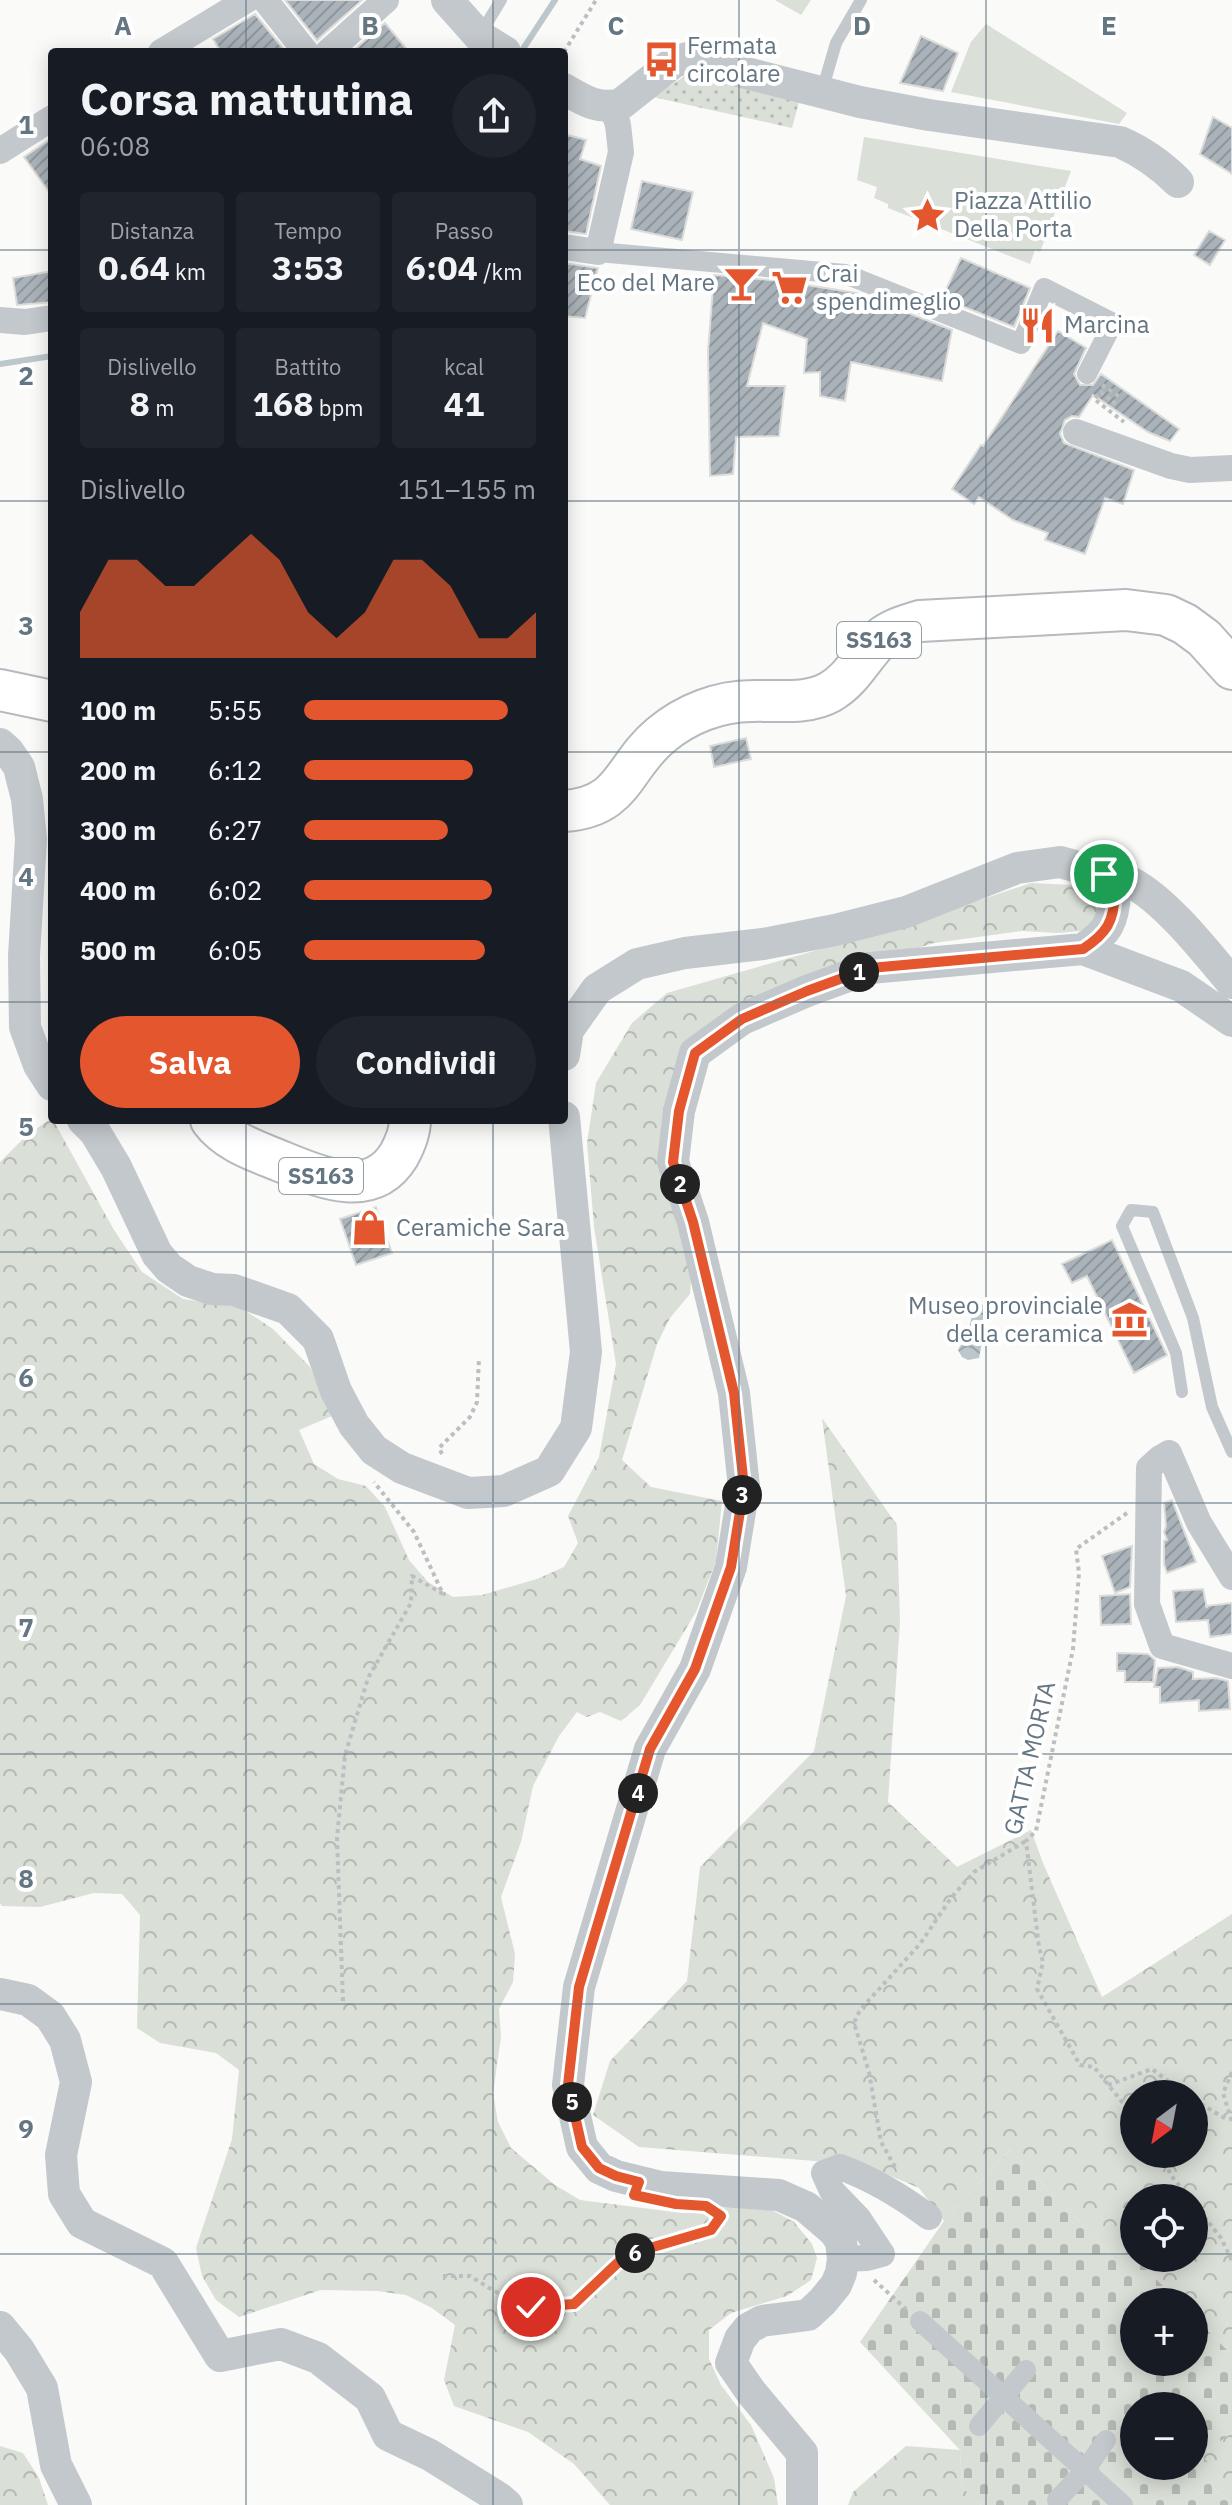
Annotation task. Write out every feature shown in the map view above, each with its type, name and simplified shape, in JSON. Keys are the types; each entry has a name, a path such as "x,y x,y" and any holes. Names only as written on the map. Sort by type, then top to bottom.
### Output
{"main road":[{"name":"SS163","path":"568,810 588,807 607,797 621,785 651,743 679,722 712,706 747,701 802,700 832,692 858,668 877,642 901,627 920,621 1126,610 1166,615 1204,638 1232,669"},
{"path":"0,690 48,700"},
{"name":"SS163","path":"215,1124 246,1147 314,1174 343,1182 360,1182 388,1169 405,1144 409,1124"}],"street":[{"path":"168,48 247,0"},
{"path":"265,0 303,48"},
{"path":"332,48 386,0"},
{"path":"447,0 486,47"},
{"path":"568,91 593,104 621,104 674,62 687,58 821,94 929,115 1120,142 1139,150 1178,182"},
{"path":"598,252 621,152 612,106"},
{"path":"0,151 48,121"},
{"path":"568,248 845,274 1021,344 1044,288 1113,323 1087,374"},
{"path":"0,320 25,322 48,319"},
{"path":"1076,432 1171,466 1190,470 1232,468"},
{"path":"0,744 19,767 27,803 31,839 24,956 25,1027 39,1065 48,1079"},
{"path":"568,1030 597,989 637,964 685,953 763,944 835,930 906,912 1017,868 1060,862 1117,883 1144,889 1232,983"},
{"path":"1083,949 1101,938 1112,914 1117,883"},
{"path":"855,2266 841,2241 825,2222 806,2207 779,2195 661,2187 616,2176 599,2168 582,2147 568,2085 579,1987 650,1749 695,1669 731,1567 744,1487 734,1393 693,1222 673,1162 679,1111 695,1053 742,1019 870,968 1083,949 1181,986 1232,1021"},
{"path":"87,1124 116,1167 157,1254 169,1268 188,1281 212,1289 234,1290 288,1309 318,1339 336,1391 354,1425 374,1450 410,1471 468,1493 504,1491 549,1471 576,1428 586,1352 565,1124"},
{"path":"1232,1577 1199,1523 1169,1453 1160,1458 1149,1468 1147,1604 1162,1646 1232,1666"},
{"path":"0,1994 28,2000 50,2016 65,2040 76,2082 61,2155 64,2194 82,2223 163,2263 220,2356 281,2344 318,2358 370,2398 388,2435 430,2455 507,2505"},
{"path":"802,2505 802,2453 731,2363 740,2339 749,2328 762,2321 808,2315 855,2266 867,2258 882,2254 858,2218 832,2191 824,2173 840,2167 869,2178 929,2217"},
{"path":"920,2321 1123,2505"},
{"path":"0,2327 19,2350 42,2388 56,2465 76,2505"},
{"path":"979,2426 1026,2370"},
{"path":"1057,2500 1086,2469 1106,2440"}],"lane":[{"path":"486,47 501,0"},
{"path":"821,94 836,43 861,0"},
{"path":"1182,1392 1176,1353 1122,1226 1131,1210 1153,1212 1193,1318 1212,1407 1232,1452"}],"path":[{"path":"566,48 596,0"},
{"path":"1087,374 1117,395 1114,403 1101,392 1094,399 1133,429"},
{"path":"446,1461 439,1448 470,1417 477,1402 479,1358"},
{"path":"343,2001 337,1838 345,1755 368,1678 411,1603 412,1576 443,1594 414,1532 369,1477 403,1487 410,1471"},
{"name":"GATTA MORTA","path":"1120,2100 1094,2067 1080,2065 1037,1989 1043,1962 1026,1841 1036,1831 1073,1649 1079,1573 1076,1549 1135,1508"},
{"path":"907,2200 899,2172 881,2142 869,2072 854,2023 860,2010 920,1944 951,1898 974,1872 1026,1841"},
{"path":"1122,2080 1152,2069 1167,2080"},
{"path":"1231,2122 1223,2093 1232,2072"},
{"path":"1108,2085 1120,2081"},
{"path":"1208,2108 1231,2122"},
{"path":"443,2276 470,2276 494,2291 531,2307 574,2304 626,2255 711,2230 721,2216 713,2211"},
{"path":"1208,2222 1221,2238 1232,2261"},
{"path":"855,2266 920,2321"}],"green space":[{"path":"775,0 811,0 801,15"},
{"path":"986,24 1127,113 1119,124 951,92 971,42"},
{"path":"688,74 800,98 792,128 653,97"},
{"path":"864,137 1071,171 1040,252 1035,250 1030,264 888,208 888,204 874,198 877,187 857,180"},
{"path":"1031,883 1071,885 1094,895 1098,907 1094,921 1083,931 1022,931 934,943 855,968 681,1065 692,1266 690,1294 670,1318 657,1344 622,1460 651,1487 722,1501 716,1561 696,1612 640,1705 621,1721 600,1712 587,1717 577,1712 559,1736 533,1786 521,1842 501,1897 515,1954 513,1982 499,2009 501,2037 493,2093 498,2122 511,2148 555,2185 580,2200 682,2213 739,2206 768,2208 794,2222 812,2244 817,2258 811,2280 787,2296 731,2313 709,2330 709,2359 721,2385 751,2425 774,2478 778,2505 610,2505 574,2464 528,2432 454,2406 444,2380 455,2325 432,2308 406,2295 321,2290 239,2317 216,2300 202,2276 196,2248 232,2139 239,2070 216,2053 160,2043 137,2028 140,1915 122,1894 94,1893 40,1907 2,1906 0,1903 0,1162 27,1135 48,1121 48,1124 55,1124 114,1230 142,1272 183,1299 240,1307 273,1329 310,1367 332,1416 299,1430 314,1464 338,1479 366,1486 385,1507 409,1560 428,1582 453,1597 482,1595 537,1579 564,1567 578,1543 568,1516 599,1457 616,1364 594,1227 587,1143 596,1083 632,1023 667,993 905,925"},
{"path":"822,1418 897,1525 900,1621 888,1802 957,1867 1031,1830 1102,1997 1232,1914 1232,2355 1208,2331 1208,2288 1165,2288 1149,2272 1208,2272 1208,2184 1120,2184 1118,2261 1010,2150 944,2221 919,2188 865,2165 639,2147 593,2115 610,2061 687,1981 700,1867 814,1751 846,1596"},
{"path":"1010,2150 1117,2260 1120,2258 1120,2272 1149,2272 1165,2288 1120,2288 1120,2376 1208,2376 1208,2331 1232,2355 1232,2432 1208,2451 1208,2392 1120,2392 1120,2480 1208,2480 1208,2463 1220,2476 1211,2485 1232,2505 981,2505 962,2487 960,2450 860,2342 944,2221"},
{"path":"1232,2432 1232,2505 1210,2484 1208,2451"},
{"path":"0,2446 23,2453 39,2478 48,2505 0,2505"},
{"path":"906,2446 960,2450 962,2487 981,2505 848,2505 853,2492"}],"water":[{"path":"984,1304 989,1306 979,1358 968,1360 958,1350 974,1312"}],"building":[{"path":"285,0 362,0 317,40"},
{"path":"255,14 283,48 219,48 213,39"},
{"path":"385,23 406,48 357,48"},
{"path":"921,36 958,53 943,91 900,83"},
{"path":"1213,117 1232,128 1232,174 1200,154"},
{"path":"568,135 586,140 580,159 601,166 586,234 568,232"},
{"path":"48,141 48,190 24,157"},
{"path":"642,181 693,192 682,240 631,229"},
{"path":"1209,231 1225,240 1210,265 1194,255"},
{"path":"961,258 1030,288 1014,327 942,298"},
{"path":"568,264 598,268 585,318 568,316"},
{"path":"48,272 48,302 17,305 13,278"},
{"path":"714,275 781,281 857,293 952,330 942,381 851,362 845,401 820,396 820,372 804,373 807,339 763,323 747,386 785,386 779,436 736,437 733,474 710,476 708,351"},
{"path":"1058,331 1086,348 1074,374 1080,385 1093,385 1101,374 1179,429 1170,441 1148,432 1093,395 1079,417 1072,416 1065,420 1060,434 1064,443 1134,470 1123,504 1105,498 1085,554 1045,540 1048,533 1013,520 979,497 974,504 952,489"},
{"path":"746,738 751,759 714,767 710,746"},
{"path":"376,1207 392,1253 356,1265 340,1219"},
{"name":"Museo provinciale della ceramica","path":"1112,1240 1167,1355 1134,1373 1087,1276 1072,1283 1062,1264"},
{"path":"1172,1500 1196,1562 1167,1573 1164,1564 1164,1541 1167,1540 1164,1503"},
{"path":"1132,1546 1130,1587 1115,1593 1102,1556"},
{"path":"1203,1589 1207,1606 1232,1603 1232,1634 1210,1637 1208,1620 1176,1622 1173,1591"},
{"path":"1130,1594 1131,1624 1101,1625 1100,1596"},
{"path":"1117,1653 1148,1654 1155,1660 1153,1682 1125,1682 1125,1671 1117,1671"},
{"path":"1178,1667 1193,1672 1193,1679 1228,1681 1230,1709 1199,1711 1199,1700 1160,1703 1160,1687 1154,1687 1158,1668"}],"waterway":[{"path":"524,48 555,0"},
{"path":"0,364 48,357"}],"place":[{"name":"Fermata circolare","path":"661,60"},
{"name":"Piazza Attilio Della Porta","path":"928,215"},
{"name":"Eco del Mare","path":"741,283"},
{"name":"Crai spendimeglio","path":"790,288"},
{"name":"Marcina","path":"1038,325"},
{"name":"Ceramiche Sara","path":"370,1228"},
{"name":"Museo provinciale della ceramica","path":"1129,1320"}],"route":[{"path":"531,2307 574,2304 626,2255 711,2230 721,2216 706,2206 676,2204 634,2195 639,2182 599,2168 582,2147 568,2085 579,1987 650,1749 695,1669 731,1567 744,1487 734,1393 693,1222 673,1162 679,1111 695,1053 742,1019 870,968 1083,949 1101,938 1112,914 1115,892 1107,887 1104,874"}]}
